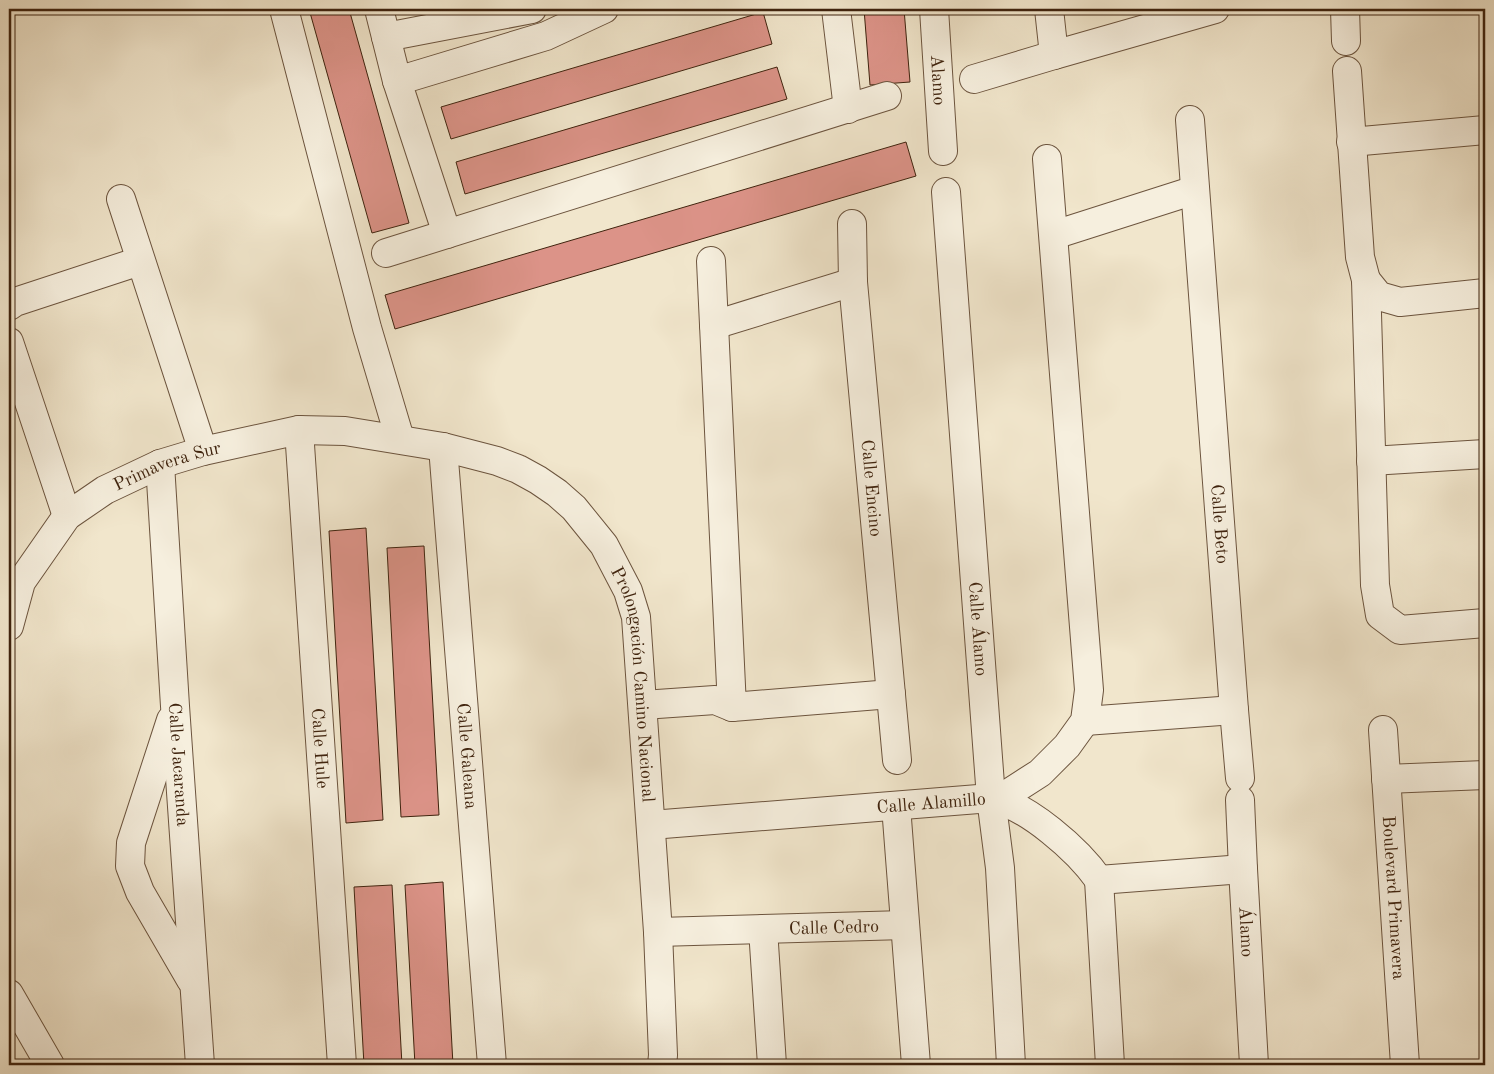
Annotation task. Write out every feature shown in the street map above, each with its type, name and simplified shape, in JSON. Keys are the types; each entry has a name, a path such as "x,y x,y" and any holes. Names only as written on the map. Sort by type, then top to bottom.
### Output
{"street":[{"path":"284,9 367,328 400,439"},
{"path":"378,9 397,81 447,234"},
{"path":"386,37 532,9"},
{"path":"397,81 546,36 604,9"},
{"path":"836,9 848,108"},
{"name":"Alamo","path":"934,9 943,151"},
{"path":"1049,9 1054,55"},
{"path":"974,79 1215,9"},
{"path":"1345,9 1346,41"},
{"path":"1347,71 1360,257 1366,280 1375,585 1380,615 1400,630 1485,623"},
{"path":"386,253 887,96"},
{"name":"Calle Beto","path":"1190,120 1240,789"},
{"path":"1351,142 1485,130"},
{"path":"994,799 1026,783 1048,766 1067,746 1085,721 1089,690 1047,159"},
{"path":"1054,235 1196,190"},
{"name":"Calle Álamo","path":"946,192 1000,868 1011,1065"},
{"path":"121,199 203,451"},
{"name":"Calle Encino","path":"852,224 853,282 897,760"},
{"path":"9,306 14,302 140,261"},
{"path":"711,261 732,707"},
{"path":"1366,280 1379,296 1400,302 1485,293"},
{"path":"714,325 853,282"},
{"path":"9,342 67,516"},
{"name":"Primavera Sur","path":"9,626 21,582 67,516 105,490 160,464 203,451 299,430 345,431 400,439"},
{"name":"Calle Hule","path":"299,430 342,1065"},
{"name":"Prolongación Camino Nacional","path":"400,439 443,447 496,461 518,469 558,493 574,508 604,545 628,590 636,617 651,825 658,932 662,1065"},
{"name":"Calle Galeana","path":"443,447 492,1065"},
{"path":"1371,461 1485,454"},
{"name":"Calle Jacaranda","path":"160,464 200,1065"},
{"path":"643,714 714,718 732,707 891,694"},
{"path":"175,706 131,843 130,866 140,892 194,985"},
{"path":"1085,721 1234,710"},
{"name":"Boulevard Primavera","path":"1383,730 1405,1065"},
{"path":"1386,779 1485,775"},
{"name":"Álamo","path":"1240,789 1254,1065"},
{"name":"Calle Alamillo","path":"651,825 994,799 1041,823 1090,867 1099,880"},
{"name":"Calle Cedro","path":"896,806 916,1065"},
{"path":"1110,1065 1099,880 1243,868"},
{"name":"Calle Cedro","path":"658,932 905,925"},
{"name":"Calle Cedro","path":"763,929 772,1065"},
{"path":"9,994 50,1065"}],"building":[{"path":"309,9 349,9 409,223 372,233"},
{"path":"864,9 904,9 910,82 870,85"},
{"path":"763,12 772,44 451,139 441,107"},
{"path":"777,67 787,99 465,194 456,162"},
{"path":"906,142 916,176 395,329 385,295"},
{"path":"366,528 383,820 346,823 329,531"},
{"path":"424,546 439,815 401,817 387,548"},
{"path":"443,882 453,1065 415,1065 405,885"},
{"path":"392,885 402,1065 364,1065 354,887"}]}
